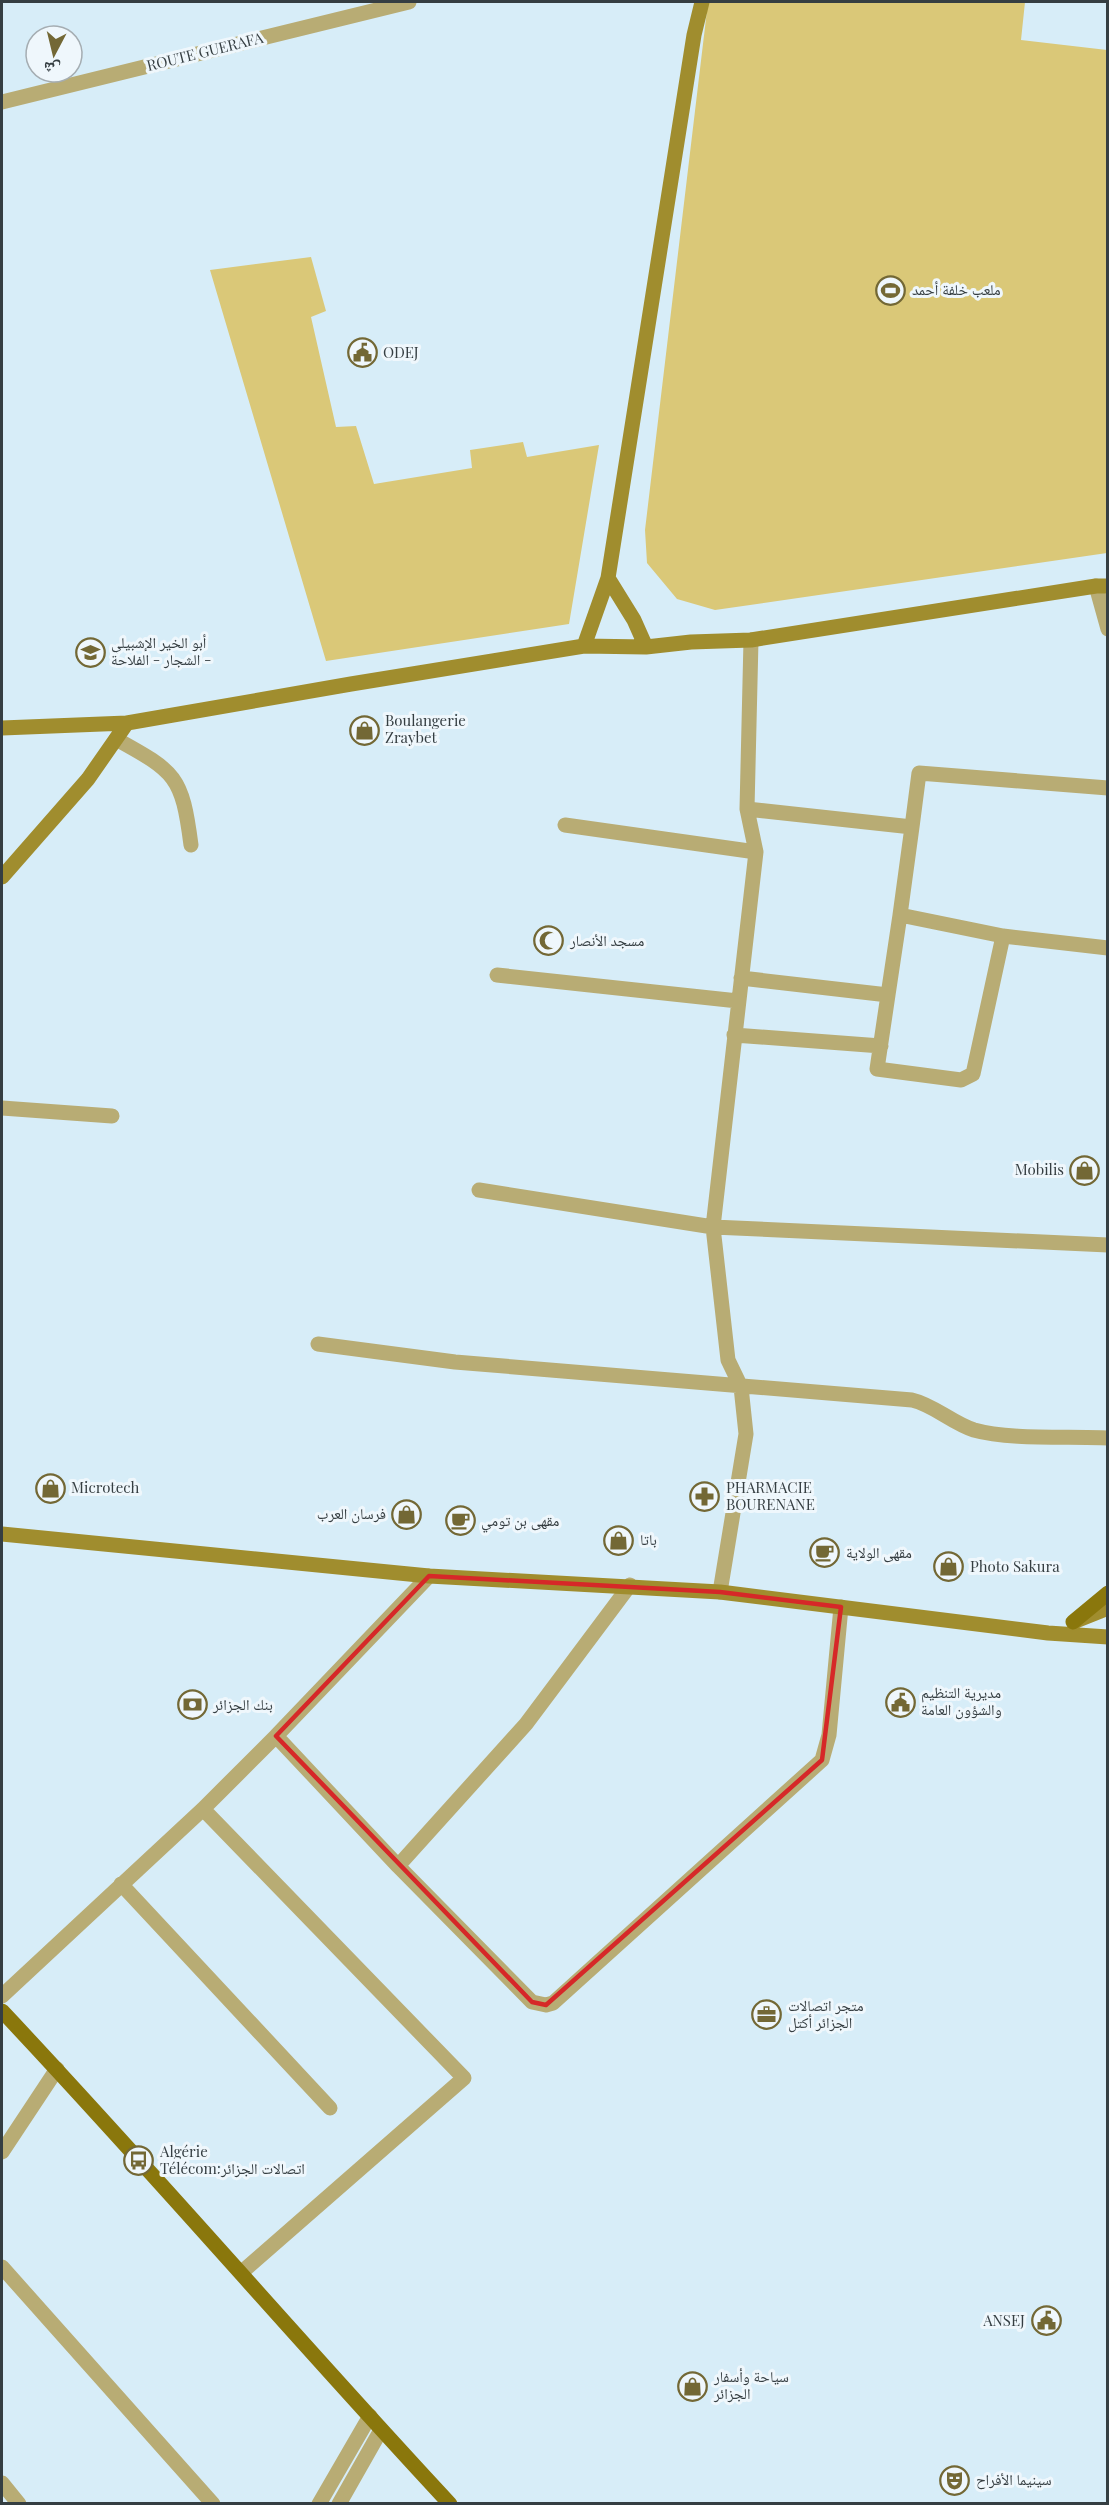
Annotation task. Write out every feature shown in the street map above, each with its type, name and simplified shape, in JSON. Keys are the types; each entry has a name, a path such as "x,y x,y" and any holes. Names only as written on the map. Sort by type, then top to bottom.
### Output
{"main road":[{"path":"1073,1622 1107,1593"},
{"path":"2,2011 242,2272 381,2430 450,2504"}],"street":[{"name":"ROUTE GUERAFA","path":"2,102 371,6 409,2"},
{"path":"584,646 608,578 690,59 702,2"},
{"path":"608,578 634,620 646,647"},
{"path":"2,728 127,723 584,646 646,647 751,640 1102,586 1107,629"},
{"path":"720,1592 746,1434 741,1387 728,1360 713,1227 756,852 747,809 751,640"},
{"path":"2,877 88,779 127,723"},
{"path":"116,739 157,761 171,774 181,792 187,811 192,845"},
{"path":"1003,936 973,1074 961,1080 877,1069 919,773 1107,789"},
{"path":"747,809 912,827"},
{"path":"565,825 756,852"},
{"path":"900,915 1003,936 1107,948"},
{"path":"497,975 738,1001"},
{"path":"741,978 888,995"},
{"path":"734,1035 881,1047"},
{"path":"2,1108 112,1116"},
{"path":"478,1190 713,1227 1107,1245"},
{"path":"318,1344 454,1362 912,1400 921,1402 960,1424 993,1434 1107,1438"},
{"path":"2,1534 429,1576 630,1585 720,1592 1048,1633 1107,1637"},
{"path":"2,1996 203,1809 429,1576"},
{"path":"398,1866 526,1724 630,1585"},
{"path":"276,1736 398,1866 532,2002 546,2006 553,2003 822,1760 829,1735 841,1607"},
{"path":"1048,1633 1107,1608"},
{"path":"203,1809 464,2078 242,2272"},
{"path":"121,1884 330,2108"},
{"path":"2,2152 57,2069"},
{"path":"2,2267 213,2504"},
{"path":"319,2504 370,2416"},
{"path":"339,2504 381,2430"},
{"path":"2,2483 19,2504"}],"highlighted area":[{"path":"429,1576 720,1592 841,1607 822,1760 546,2005 532,2002 276,1736"}],"shaded area":[{"name":"ملعب خلفة أحمد","path":"708,2 1025,2 1021,40 1107,50 1107,553 715,610 677,599 647,563 645,530"},
{"path":"311,257 326,311 311,317 336,427 356,426 374,484 472,468 470,450 523,442 527,457 599,445 569,624 326,661 210,270"}],"place":[{"name":"ملعب خلفة أحمد","path":"891,290"},
{"name":"ODEJ","path":"362,353"},
{"name":"أبو الخير الإشبيلي الشجار - الفلاحة -","path":"90,652"},
{"name":"Boulangerie Zraybet","path":"364,730"},
{"name":"مسجد الأنصار","path":"549,941"},
{"name":"Mobilis","path":"1085,1170"},
{"name":"Microtech","path":"50,1488"},
{"name":"PHARMACIE BOURENANE","path":"705,1497"},
{"name":"فرسان العرب","path":"407,1514"},
{"name":"مقهى بن تومي","path":"460,1521"},
{"name":"باتا","path":"619,1540"},
{"name":"مقهى الولاية","path":"825,1553"},
{"name":"Photo Sakura","path":"949,1567"},
{"name":"مديرية التنظيم والشؤون العامة","path":"900,1702"},
{"name":"بنك الجزائر","path":"192,1705"},
{"name":"متجر اتصالات الجزائر أكتل","path":"767,2015"},
{"name":"Algérie Télécom;اتصالات الجزائر","path":"139,2161"},
{"name":"ANSEJ","path":"1046,2321"},
{"name":"سياحة وأسفار الجزائر","path":"693,2386"},
{"name":"سينيما الأفراح","path":"955,2480"}]}
